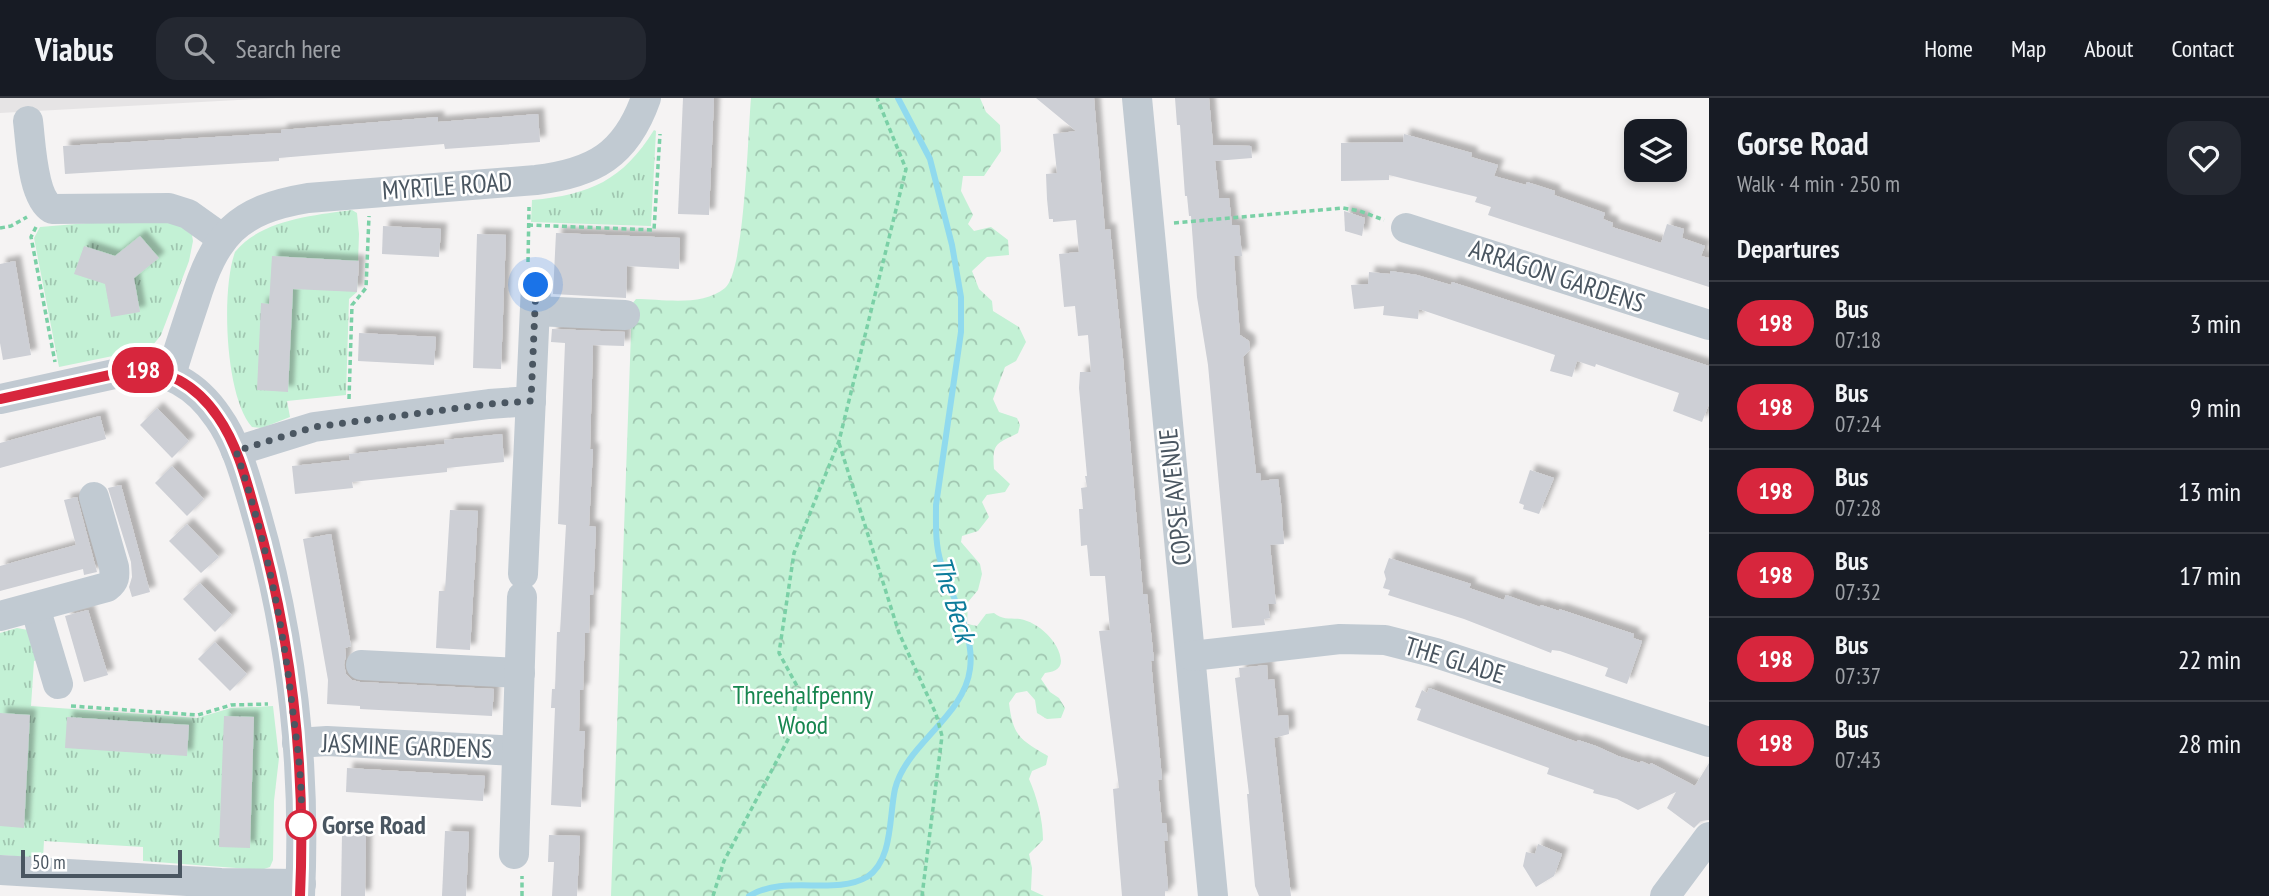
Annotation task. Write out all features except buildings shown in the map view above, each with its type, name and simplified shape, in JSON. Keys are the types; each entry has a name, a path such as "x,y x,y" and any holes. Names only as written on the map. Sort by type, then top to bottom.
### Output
{"street":[{"name":"COPSE AVENUE","path":"1137,98 1213,896"},
{"name":"MYRTLE ROAD","path":"171,375 204,272 223,239 248,217 277,204 308,198 572,174 600,163 611,155 653,111"},
{"path":"28,121 38,192 46,206 62,210 169,208 188,214 223,239"},
{"name":"ARRAGON GARDENS","path":"1406,228 1709,325"},
{"path":"536,298 625,315"},
{"name":"JASMINE GARDENS","path":"514,854 536,298"},
{"path":"0,399 139,370 171,375 184,383 207,403 225,428 236,451 270,565 283,635 297,743 301,799 301,890 0,870"},
{"path":"236,451 299,430 489,404 531,401"},
{"path":"0,616 107,587 115,577 94,497"},
{"path":"35,607 58,684"},
{"name":"THE GLADE","path":"1192,656 1340,639 1385,640 1436,653 1709,742"},
{"path":"361,665 520,673"},
{"name":"JASMINE GARDENS","path":"297,743 327,741 517,751"},
{"path":"1665,896 1709,837"}],"path":[{"path":"713,896 724,861 793,730 797,687 779,653 794,553 839,441 906,169 877,98"},
{"path":"528,225 654,230 653,111"},
{"path":"526,180 529,201 527,276 536,298"},
{"path":"348,422 352,305 366,288 369,211 366,192"},
{"path":"46,206 31,237 60,387"},
{"path":"1149,225 1343,208 1360,211 1406,228"},
{"path":"839,441 899,633 936,714 942,736 922,896"},
{"path":"58,684 64,705 198,715 230,705 292,703"}],"shaded area":[{"path":"0,98 276,98 0,113"}],"green space":[{"name":"Threehalfpenny Wood","path":"751,98 980,98 986,112 1000,125 1001,151 984,176 963,176 961,191 973,215 968,224 974,231 991,227 1008,240 1009,255 987,257 972,271 979,289 992,301 993,311 1019,327 1026,342 1016,361 1005,367 993,399 999,412 1017,418 1020,425 1018,433 1000,442 994,454 994,469 1010,484 1005,492 987,495 982,502 989,517 978,531 962,536 961,542 980,564 982,574 978,590 968,602 967,624 977,626 986,614 994,613 1003,618 1027,621 1047,634 1060,654 1059,667 1045,673 1041,679 1065,708 1061,718 1047,719 1037,713 1035,700 1027,691 1016,693 1009,703 1013,723 1020,736 1048,756 1046,765 1032,771 1029,779 1039,809 1043,840 1029,854 1032,868 1031,890 1044,896 611,896 632,304 636,299 670,301 705,298 725,288 732,276 741,229"},
{"path":"654,130 651,226 531,222 532,200 571,194 603,182 630,161"},
{"path":"352,210 357,213 359,234 357,292 349,299 346,395 287,401 290,417 262,428 252,427 236,392 228,342 228,291 235,252 246,241 273,226 305,217"},
{"path":"124,220 174,221 192,235 189,261 161,335 147,349 59,367 34,238 40,227"},
{"path":"17,628 28,630 42,659 34,661 31,706 197,718 231,708 273,706 279,758 274,801 273,860 270,867 261,870 143,861 143,847 44,841 43,858 0,855 0,633"}],"waterway":[{"name":"The Beck","path":"749,896 778,886 840,885 867,877 875,870 886,849 895,789 901,773 957,702 966,686 970,669 971,656 966,629 941,563 936,527 936,505 961,332 961,297 952,245 930,159 898,98"}],"bus line":[{"name":"198","path":"0,399 128,371 157,371 171,375 197,393 225,428 236,451 261,530 283,635 300,772 300,896"}],"place":[{"name":"Gorse Road","path":"301,825"}],"route":[{"path":"301,825 300,772 283,635 270,565 236,451 314,427 531,401 536,285"}]}
